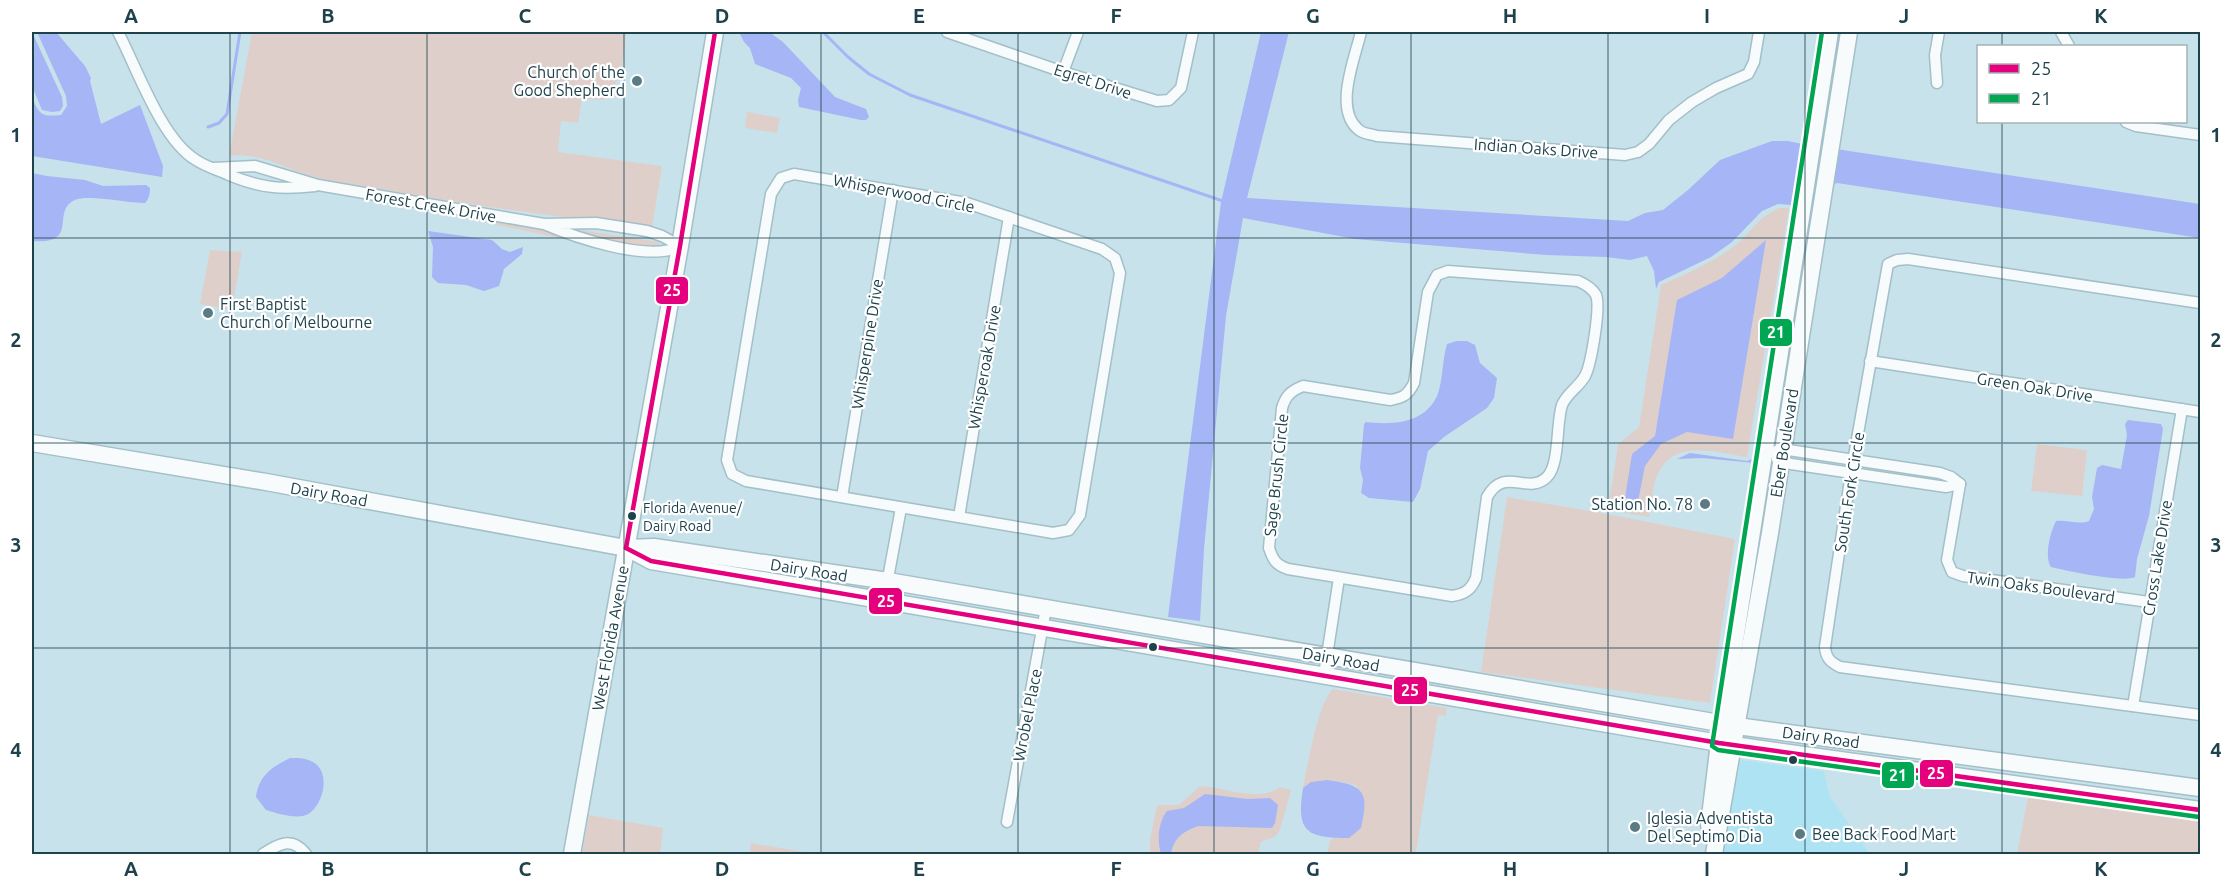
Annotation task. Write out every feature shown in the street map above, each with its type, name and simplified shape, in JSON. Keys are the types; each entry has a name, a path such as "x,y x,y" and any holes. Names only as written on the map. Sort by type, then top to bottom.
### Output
{"street":[{"name":"Forest Creek Drive","path":"118,32 165,126 178,145 195,160 262,187 288,189 318,185"},
{"name":"West Florida Avenue","path":"572,855 680,246 714,32"},
{"name":"Egret Drive","path":"947,32 1157,101 1169,100 1181,88 1192,32"},
{"path":"1063,72 1078,32"},
{"name":"Indian Oaks Drive","path":"1361,32 1345,96 1347,117 1360,132 1389,137 1625,155 1638,152 1649,144 1669,120 1692,102 1748,74 1754,62 1759,32"},
{"name":"Eber Boulevard","path":"1714,855 1764,455 1830,32"},
{"name":"Eber Boulevard","path":"1730,724 1781,455 1849,32"},
{"path":"1937,83 1935,55 1939,32"},
{"path":"2128,123 2200,135"},
{"name":"Forest Creek Drive","path":"213,168 255,166 318,185 544,224 596,223 647,231 680,246"},
{"path":"262,187 266,168"},
{"name":"Whisperwood Circle","path":"794,174 893,190 967,203 1102,249 1115,258 1120,273 1080,515 1069,530 1053,533 901,508 746,481 732,474 727,460 771,194 781,178 794,174"},
{"name":"Whisperpine Drive","path":"842,497 893,190"},
{"name":"Whisperoak Drive","path":"959,517 1009,217"},
{"name":"Forest Creek Drive","path":"544,224 565,233 654,253 671,251 680,246"},
{"name":"South Fork Circle","path":"2200,303 1908,260 1897,260 1888,264 1884,274 1851,473 1825,647 1826,655 1831,663 1840,667 2200,715"},
{"name":"Sage Brush Circle","path":"1448,271 1578,281 1587,285 1595,294 1598,305 1588,367 1584,377 1566,397 1562,406 1549,475 1542,481 1531,484 1501,482 1493,488 1487,497 1476,578 1472,587 1464,594 1452,596 1339,578 1280,566 1273,560 1269,548 1282,408 1285,398 1291,391 1303,386 1390,400 1401,399 1409,393 1414,383 1428,292 1437,275 1448,271"},
{"name":"Green Oak Drive","path":"1870,362 2200,412"},
{"name":"Cross Lake Drive","path":"2133,706 2182,409"},
{"name":"Dairy Road","path":"32,443 277,484 626,548 654,546 888,581 1730,724 2200,788"},
{"path":"1764,455 1854,460 1940,472 1960,484"},
{"path":"1781,455 1851,473 1946,488 1960,484"},
{"name":"Twin Oaks Boulevard","path":"1960,484 1947,560 1952,572 1963,576 2149,602"},
{"path":"884,600 901,508"},
{"name":"Dairy Road","path":"626,548 651,561 1727,744 2200,810"},
{"path":"1324,675 1339,578"},
{"name":"Wrobel Place","path":"1007,822 1046,608"},
{"name":"Eber Boulevard","path":"1705,855 1727,744"},
{"path":"263,855 278,844 291,844 306,855"}],"shaded area":[{"path":"252,32 626,32 619,76 611,92 604,100 582,99 578,123 561,121 558,152 662,166 652,228 431,198 320,178 261,158 229,156"},
{"path":"747,112 780,118 777,133 745,128"},
{"path":"1779,208 1789,208 1747,457 1699,450 1676,455 1666,461 1659,472 1649,517 1608,510 1618,444 1639,427 1661,285 1725,253 1759,221"},
{"path":"430,211 488,216 659,242 656,258"},
{"path":"210,250 242,252 232,310 200,304"},
{"path":"2037,444 2087,450 2082,496 2031,491"},
{"path":"1507,497 1735,539 1710,703 1481,672"},
{"path":"1333,689 1447,708 1446,716 1438,715 1416,852 1327,854 1330,841 1334,838 1349,837 1357,786 1329,780 1309,784 1303,788 1318,721 1327,697"},
{"path":"1741,760 1824,771 1829,795 1870,854 1722,854"},
{"path":"1199,787 1254,794 1263,794 1280,787 1291,790 1280,830 1275,837 1261,842 1258,854 1150,854 1150,840 1157,805 1179,805"},
{"path":"2028,797 2200,821 2200,854 2017,854"},
{"path":"589,815 663,828 660,854 582,854"},
{"path":"751,843 810,853 816,854 750,854"}],"water":[{"path":"32,32 62,97 63,106 60,111 42,110 32,86"},
{"path":"37,32 56,32 85,66 91,78 101,124 140,105 163,166 162,177 32,156 32,97 39,111 45,115 61,115 67,106 66,96"},
{"path":"739,32 769,32 783,42 835,97 866,109 869,117 861,120 799,107 801,88 791,78 755,64 750,48"},
{"path":"1261,32 1289,32 1247,198 1628,221 1645,213 1663,210 1720,160 1772,141 1788,141 1807,145 1755,463 1702,458 1677,459 1690,453 1747,461 1752,459 1793,209 1791,205 1778,204 1762,211 1732,242 1711,257 1659,282 1656,289 1654,271 1647,256 1630,260 1355,239 1243,218 1226,316 1204,549 1200,621 1168,617 1221,202"},
{"path":"1836,149 2200,204 2200,238 1837,183 1832,185"},
{"path":"32,173 85,180 103,186 146,185 150,188 145,203 98,198 75,200 68,205 61,233 56,238 47,241 32,241"},
{"path":"428,231 492,240 502,249 510,252 523,247 522,254 504,269 499,286 484,291 466,285 438,283 432,277 433,247"},
{"path":"1766,240 1733,439 1687,432 1661,444 1645,466 1638,501 1625,498 1632,454 1655,436 1677,300 1722,278"},
{"path":"1467,341 1475,345 1480,363 1497,378 1494,398 1487,408 1444,437 1428,451 1420,489 1413,502 1369,498 1361,493 1363,480 1360,468 1364,424 1366,422 1406,421 1424,412 1437,396 1447,344"},
{"path":"2128,420 2161,424 2163,429 2149,516 2137,559 2135,577 2107,578 2051,567 2048,557 2049,545 2056,521 2081,523 2089,521 2094,509 2092,497 2097,468 2102,465 2121,469 2127,435 2125,424"},
{"path":"290,758 311,761 317,765 323,778 319,802 315,808 303,816 289,816 266,810 256,797 263,777"},
{"path":"1327,780 1357,788 1364,798 1361,828 1349,838 1314,834 1307,830 1303,823 1301,803 1303,788 1311,782"},
{"path":"1205,794 1248,799 1270,798 1278,805 1275,823 1272,828 1198,826 1180,836 1171,854 1161,854 1159,832 1167,811 1184,808"}],"waterway":[{"path":"208,127 219,123 227,114 240,32"},
{"path":"823,32 869,74 910,95 1223,201"}],"transit line":[{"name":"25","path":"626,548 680,246 715,32"},
{"name":"21","path":"1822,32 1712,746 1718,750 2199,817"},
{"name":"25","path":"626,548 651,561 1719,743 2200,810"}],"place":[{"name":"Church of the Good Shepherd","path":"637,81"},
{"name":"First Baptist Church of Melbourne","path":"208,313"},
{"name":"Station No. 78","path":"1705,504"},
{"name":"Florida Avenue/ Dairy Road","path":"632,516"},
{"name":"Iglesia Adventista Del Septimo Dia","path":"1635,827"},
{"name":"Bee Back Food Mart","path":"1800,834"}]}
